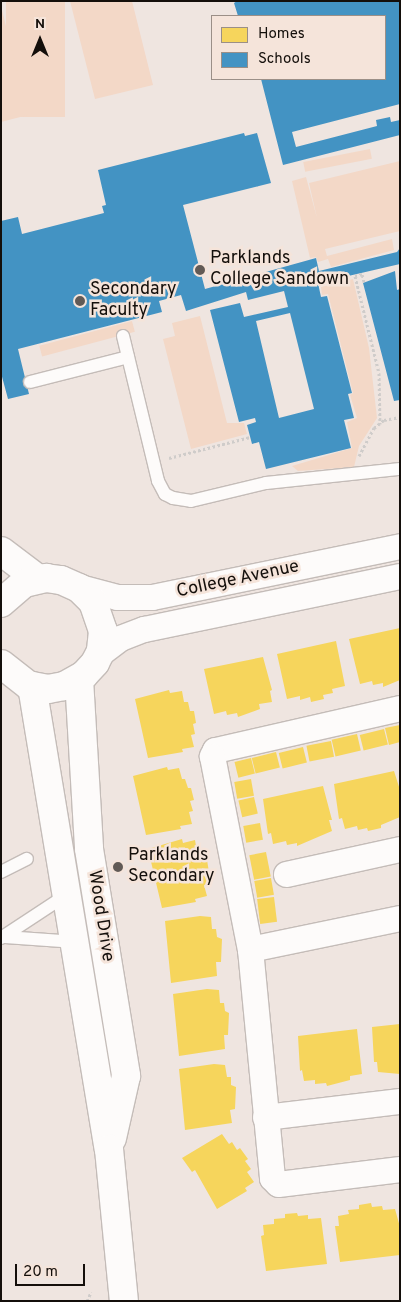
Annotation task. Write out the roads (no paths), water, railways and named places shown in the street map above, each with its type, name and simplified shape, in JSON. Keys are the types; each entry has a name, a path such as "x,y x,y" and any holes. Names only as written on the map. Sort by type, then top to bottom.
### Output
{"street":[{"name":"College Avenue","path":"76,586 107,595 152,597 400,546"},
{"path":"1,551 38,579"},
{"name":"College Avenue","path":"99,654 120,638 144,629 400,576"},
{"path":"1,603 18,587 38,579 58,579 76,586 93,602 100,616 103,635 99,654 79,679 56,688 32,686 3,667"},
{"name":"Wood Drive","path":"79,679 89,849 126,1076 109,1149"},
{"name":"Wood Drive","path":"32,686 76,942 89,1039 109,1149 124,1301"},
{"path":"400,708 213,752 250,949 265,1117 274,1182 400,1169"},
{"path":"286,874 400,849"},
{"path":"250,949 400,918"},
{"path":"265,1117 400,1101"}],"lane":[{"path":"123,336 160,488 173,498 183,501 266,483 400,469"},
{"path":"30,382 128,356"},
{"path":"1,872 27,859"},
{"path":"3,937 68,894"},
{"path":"3,937 76,942"}],"place":[{"name":"Parklands College Sandown","path":"200,270"},
{"name":"Secondary Faculty","path":"80,301"},
{"name":"Parklands Secondary","path":"118,867"}]}
